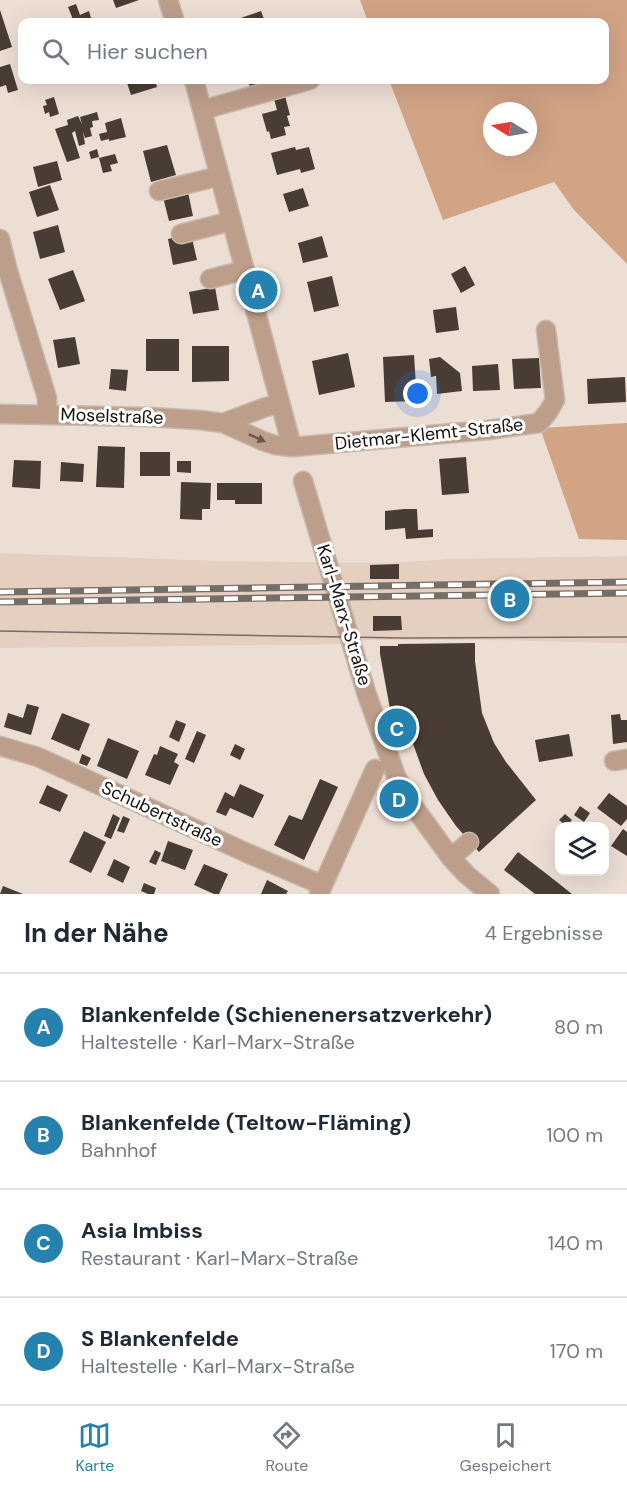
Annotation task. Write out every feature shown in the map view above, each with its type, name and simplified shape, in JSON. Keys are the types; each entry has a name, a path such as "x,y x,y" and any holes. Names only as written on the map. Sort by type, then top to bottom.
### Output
{"street":[{"path":"168,0 174,18"},
{"path":"195,84 292,447"},
{"path":"202,110 296,84"},
{"path":"159,191 220,176"},
{"path":"181,234 232,221"},
{"path":"0,239 47,398 47,414"},
{"path":"210,279 245,270"},
{"name":"Dietmar-Klemt-Straße","path":"292,447 488,430 539,423 555,400 546,330"},
{"name":"Moselstraße","path":"223,423 280,404"},
{"name":"Moselstraße","path":"0,414 148,417 223,423 263,441 292,447"},
{"name":"Karl-Marx-Straße","path":"303,481 366,692 396,776 411,803 451,858 490,894"},
{"name":"Schubertstraße","path":"0,746 38,757 247,853 321,890"},
{"path":"321,890 375,769"},
{"path":"451,858 469,842"}],"shaded area":[{"path":"360,0 627,0 627,264 574,210 554,182 443,220 391,84 609,84 609,18 367,18"},
{"path":"627,423 627,540 579,539 540,428"},
{"path":"0,553 218,561 385,563 452,559 627,556 627,643 369,640 341,644 0,648"}],"building":[{"path":"113,0 139,0 116,8"},
{"path":"76,4 80,15 89,11 91,18 72,18 68,7"},
{"path":"0,10 12,47 0,51"},
{"path":"261,11 264,18 241,18"},
{"path":"10,64 18,90 8,93 6,85 0,87 0,67"},
{"path":"127,84 156,84 157,87 131,95"},
{"path":"249,84 268,84 251,90"},
{"path":"285,96 290,115 287,116 290,126 284,127 286,135 271,139 262,114 277,110 274,99"},
{"path":"54,97 59,114 50,117 49,112 45,114 43,106 47,105 45,100"},
{"path":"97,112 99,120 92,121 93,127 90,128 92,136 85,138 83,131 85,144 79,146 75,131 72,133 80,158 67,162 55,129 68,125 67,120 78,116 82,124 80,117"},
{"path":"121,118 126,137 101,141 99,134 107,132 105,123"},
{"path":"167,145 176,175 151,182 143,151"},
{"path":"295,147 296,150 309,147 315,169 301,173 300,169 277,175 271,153"},
{"path":"97,149 99,157 91,159 89,152"},
{"path":"115,154 118,163 110,165 112,171 103,173 99,158"},
{"path":"57,161 62,180 38,187 33,167"},
{"path":"50,185 59,210 37,217 29,192"},
{"path":"303,188 309,206 289,212 283,194"},
{"path":"188,192 193,216 169,221 163,197"},
{"path":"58,225 65,252 40,259 33,232"},
{"path":"191,234 197,260 173,265 168,239"},
{"path":"322,236 328,257 303,263 298,243"},
{"path":"465,266 475,285 461,293 451,274"},
{"path":"73,270 85,301 60,310 48,279"},
{"path":"332,276 339,306 314,312 307,282"},
{"path":"215,287 219,310 193,314 189,292"},
{"path":"456,307 459,330 436,333 433,310"},
{"path":"75,337 80,364 58,368 53,340"},
{"path":"146,339 179,339 179,371 146,371"},
{"path":"192,346 229,346 229,381 192,382"},
{"path":"348,353 355,387 319,395 312,361"},
{"path":"414,355 417,401 385,402 383,357"},
{"path":"440,357 460,373 462,391 437,394 436,376 431,377 429,359"},
{"path":"539,358 541,388 514,389 512,359"},
{"path":"498,364 500,390 473,391 472,366"},
{"path":"111,369 128,370 126,391 109,389"},
{"path":"625,377 626,402 588,404 587,379"},
{"path":"98,446 125,447 124,488 96,487"},
{"path":"140,452 170,452 170,476 140,476"},
{"path":"466,457 469,493 442,495 439,459"},
{"path":"14,460 41,461 40,489 12,487"},
{"path":"177,461 191,461 191,473 177,472"},
{"path":"61,462 84,464 83,482 60,481"},
{"path":"181,482 211,483 210,509 202,509 202,520 180,519"},
{"path":"217,483 262,483 262,504 235,504 235,500 217,500"},
{"path":"417,509 418,530 433,529 433,537 406,539 405,528 385,530 385,511"},
{"path":"399,564 399,579 370,579 370,565"},
{"path":"373,616 401,616 402,630 373,631"},
{"path":"475,643 482,713 494,743 536,800 479,852 456,826 438,800 424,774 408,730 399,733 390,709 380,654 380,646"},
{"path":"27,704 39,707 31,735 4,727 8,713 23,718"},
{"path":"62,713 90,724 79,751 51,739"},
{"path":"620,714 621,720 627,720 627,742 613,744 611,715"},
{"path":"176,720 186,724 179,742 169,737"},
{"path":"197,731 206,735 194,763 185,759"},
{"path":"569,734 573,756 539,762 535,740"},
{"path":"108,738 139,751 127,779 97,766"},
{"path":"235,744 245,749 240,760 230,755"},
{"path":"160,746 178,754 174,762 179,765 170,785 145,775"},
{"path":"82,754 91,758 87,766 79,763"},
{"path":"320,779 338,787 304,860 274,845 289,815 302,820"},
{"path":"240,784 264,795 253,818 230,808 226,816 216,812 225,792 234,797"},
{"path":"47,785 68,795 60,812 39,803"},
{"path":"609,793 627,806 627,819 621,826 597,808"},
{"path":"580,806 590,813 584,822 574,815"},
{"path":"113,814 120,818 111,839 104,836"},
{"path":"565,814 572,820 561,822 559,820"},
{"path":"123,816 130,819 124,833 117,831"},
{"path":"623,829 627,832 627,856 611,846"},
{"path":"84,831 106,842 91,873 69,862"},
{"path":"168,841 193,850 185,870 161,861"},
{"path":"155,850 161,853 156,865 149,862"},
{"path":"518,852 572,894 535,894 504,870"},
{"path":"114,859 130,867 123,883 107,875"},
{"path":"204,864 228,874 219,894 194,885"},
{"path":"267,880 288,891 286,894 261,894"},
{"path":"144,883 156,888 154,894 141,891"},
{"path":"3,886 23,894 0,894"}],"tram line":[{"path":"0,631 403,638 627,637"}],"railway":[{"path":"0,592 627,582"},
{"path":"0,602 627,593"}],"place":[{"name":"Blankenfelde (Schienenersatzverkehr)","path":"258,290"},
{"name":"Blankenfelde (Teltow-Fläming)","path":"510,599"},
{"name":"Asia Imbiss","path":"397,728"},
{"name":"S Blankenfelde","path":"399,799"}]}
